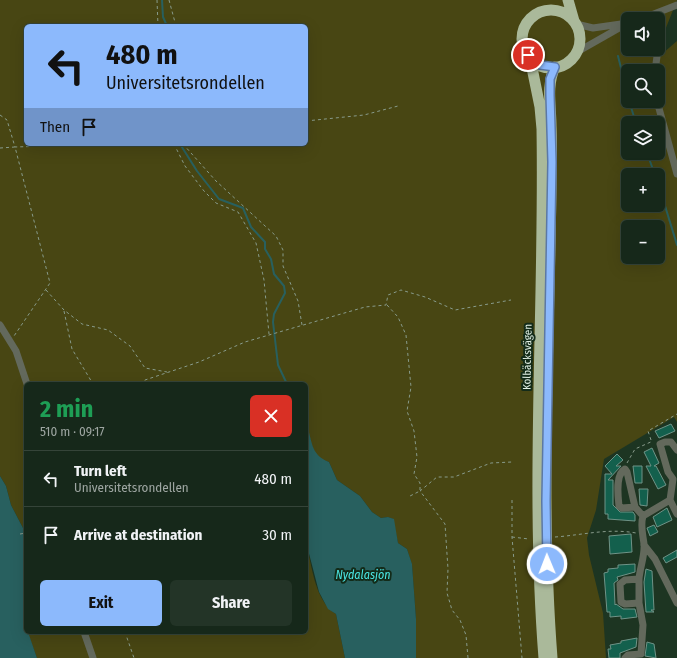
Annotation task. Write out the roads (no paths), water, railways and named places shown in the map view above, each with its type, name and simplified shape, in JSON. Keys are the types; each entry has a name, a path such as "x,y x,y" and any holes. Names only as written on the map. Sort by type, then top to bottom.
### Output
{"highway":[{"path":"547,11 552,0"},
{"path":"568,0 575,23 580,40 577,52 568,62 555,67 540,65 530,58 524,48 524,31 532,18 547,11 562,12 575,23"},
{"name":"Kolbäcksvägen","path":"530,58 540,107 542,129 538,500 540,593 544,658"},
{"name":"Kolbäcksvägen","path":"552,658 548,586 546,501 552,162 550,79 555,67"}],"street":[{"path":"662,12 677,5"},
{"path":"575,23 593,28 621,24"},
{"path":"577,52 621,27"},
{"path":"659,108 677,174"},
{"path":"0,325 11,341 26,382"},
{"path":"677,450 671,442 663,442 660,444 668,472 675,478 670,500 677,514"},
{"path":"625,658 628,655 641,656 643,625 639,603 639,579 643,541 643,516 635,507 628,476 624,469 621,471 619,476 619,506 622,508 635,507"},
{"path":"643,516 670,500"},
{"path":"643,541 655,559 677,603"},
{"path":"639,579 623,581 620,586 622,603 639,603"},
{"path":"85,634 93,658"}],"water":[{"name":"Nydalasjön","path":"308,429 315,451 323,459 329,462 337,480 360,496 372,512 381,518 388,517 394,519 398,543 407,549 412,564 416,619 416,658 345,658 336,614 328,609 319,592 308,550"},
{"path":"0,476 6,486 11,505 24,532 24,634 29,634 37,658 0,658"}],"waterway":[{"path":"162,0 163,17 166,24"},
{"path":"618,56 621,68"},
{"path":"631,108 634,116"},
{"path":"181,146 197,171 219,199 243,208 251,227 265,242 265,249 271,259 274,274 284,286 285,293 274,314 273,322 278,365 286,382"},
{"path":"650,160 652,168"},
{"path":"665,206 677,245"}]}
